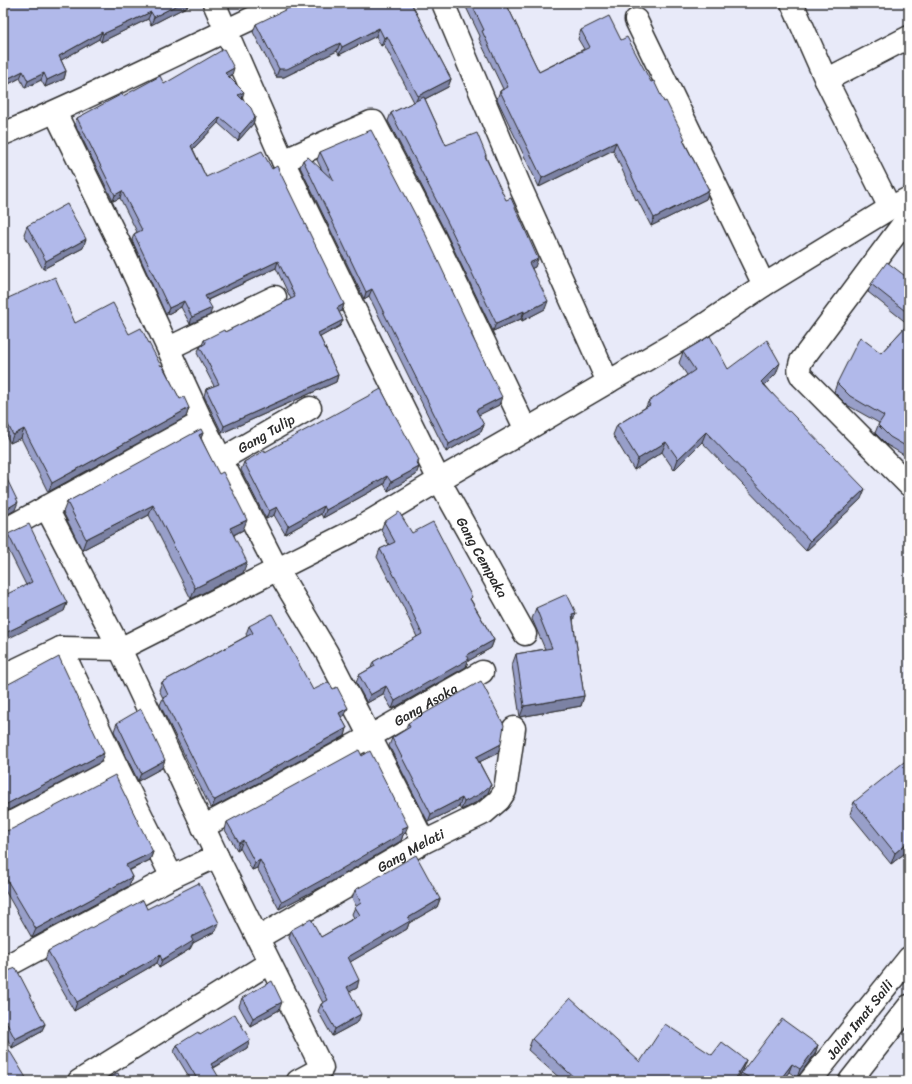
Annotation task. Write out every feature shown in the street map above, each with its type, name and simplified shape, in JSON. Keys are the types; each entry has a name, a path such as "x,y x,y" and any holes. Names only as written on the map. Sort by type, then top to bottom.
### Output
{"street":[{"name":"Gang Cempaka","path":"214,3 283,161 439,480 525,634"},
{"path":"3,134 55,112 285,3"},
{"path":"443,3 519,184 608,382"},
{"path":"792,3 826,80 903,207"},
{"path":"636,20 764,285"},
{"path":"826,80 909,37"},
{"path":"55,112 169,348 202,422 277,569 327,653 424,842"},
{"path":"283,161 374,122 434,237 526,430"},
{"path":"3,676 61,648 120,649 362,527 439,480 697,330 764,285 903,207"},
{"path":"903,207 801,361 799,373 909,485"},
{"path":"169,348 275,297"},
{"name":"Gang Tulip","path":"222,459 310,408"},
{"path":"3,531 202,422"},
{"path":"46,507 120,649 203,827 325,1075 298,1081"},
{"path":"61,648 117,767 172,876"},
{"name":"Gang Asoka","path":"203,827 369,737 482,672"},
{"name":"Gang Melati","path":"258,938 424,842 484,813 499,800 505,790 514,728"},
{"path":"3,827 117,767"},
{"path":"3,968 172,876 217,856"},
{"name":"Jalan Imat Saili","path":"810,1081 909,958"},
{"path":"79,1081 269,963"},
{"path":"850,1081 909,1006"}],"building":[{"path":"3,3 181,3 154,17 151,12 103,34 102,32 59,56 66,71 47,80 44,73 28,81 23,71 3,81"},
{"path":"296,3 411,3 451,79 418,96 387,36 384,38 379,28 342,47 340,43 287,69 279,69 256,24 293,6"},
{"path":"471,3 506,3 539,72 590,47 581,30 609,16 621,40 627,37 651,82 654,81 664,102 666,101 685,139 683,140 709,190 654,218 640,190 639,191 616,142 542,178 500,91 508,87 482,31 484,30"},
{"path":"224,49 234,68 225,73 244,92 238,95 251,108 255,117 240,134 220,117 191,146 206,177 262,151 272,169 277,166 344,304 337,308 343,320 318,333 338,375 224,426 206,389 219,384 200,347 206,343 204,340 224,330 225,332 295,297 278,261 205,296 212,308 192,317 184,301 169,308 134,234 142,230 122,191 115,195 77,118 160,76 164,84"},
{"path":"424,97 446,145 477,133 486,155 485,156 506,200 511,198 538,259 529,263 548,301 524,313 524,311 496,323 448,223 391,113"},
{"path":"371,130 426,235 472,333 471,334 502,397 476,410 484,425 449,444 372,289 366,292 303,160 308,157 334,181 320,152"},
{"path":"67,204 86,239 46,261 27,226"},
{"path":"887,262 909,279 909,314 871,284"},
{"path":"55,277 75,323 113,303 129,334 141,328 180,399 184,397 189,408 52,483 24,429 13,435 3,414 3,293 6,299"},
{"path":"909,323 909,448 890,437 878,425 884,416 850,396 837,383 860,337 881,353"},
{"path":"710,336 728,369 767,340 780,363 761,382 865,489 810,541 706,432 678,459 666,442 638,459 617,425 650,405 648,402 695,370 683,352"},
{"path":"381,389 419,460 416,462 419,467 391,482 387,476 326,510 324,506 288,526 277,507 269,511 244,462"},
{"path":"201,429 203,433 199,435 219,474 223,472 247,520 230,528 247,562 195,588 153,505 86,539 67,502"},
{"path":"3,471 18,502 3,511"},
{"path":"399,512 412,533 433,522 472,597 470,599 494,640 467,655 469,659 395,701 386,686 370,695 359,675 375,666 373,662 422,634 406,598 380,549 395,542 384,522"},
{"path":"29,524 67,603 3,634 3,596 32,582 8,534"},
{"path":"567,594 576,613 572,614 584,696 524,706 516,654 552,648 536,608"},
{"path":"272,614 313,690 329,682 333,689 337,687 348,708 339,713 347,728 215,800 213,799 163,698 168,695 162,682 253,633 249,626"},
{"path":"59,657 104,753 3,806 3,687"},
{"path":"481,681 504,725 501,744 476,757 491,785 480,794 464,802 462,798 431,814 392,738 410,727 408,723"},
{"path":"141,709 165,760 141,773 117,723"},
{"path":"359,750 362,756 370,751 408,826 401,829 403,833 282,902 260,860 255,863 243,840 239,843 227,822"},
{"path":"909,758 909,841 895,853 854,802"},
{"path":"115,775 153,852 126,865 132,877 36,929 4,875 3,876 3,830 6,831 12,829"},
{"path":"416,855 440,899 408,918 410,921 348,957 359,980 347,987 361,1014 335,1029 321,1004 328,1000 291,930 311,919 321,937 360,915 355,907 361,903 355,890"},
{"path":"199,883 219,923 191,937 193,941 162,960 160,955 77,1002 48,951 143,900 147,909"},
{"path":"16,968 45,1024 15,1039 3,1016 3,971 5,972"},
{"path":"272,981 282,1002 253,1018 242,998"},
{"path":"570,998 640,1062 665,1024 712,1055 722,1042 746,1060 733,1081 578,1081 532,1039"},
{"path":"235,1014 250,1040 211,1064 221,1081 189,1081 196,1077 177,1045 198,1032 200,1035"},
{"path":"782,1019 818,1045 800,1069 792,1064 779,1081 755,1081 741,1073"},
{"path":"3,1040 28,1081 3,1081"},
{"path":"118,1073 121,1081 102,1081"}]}
